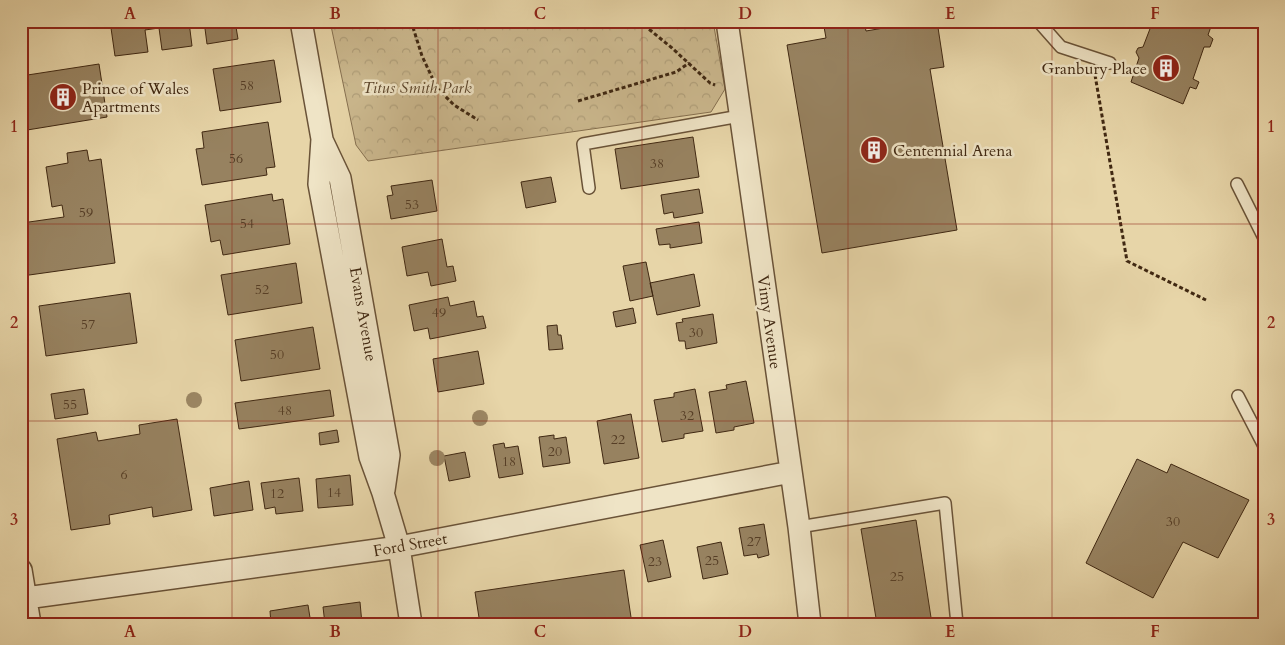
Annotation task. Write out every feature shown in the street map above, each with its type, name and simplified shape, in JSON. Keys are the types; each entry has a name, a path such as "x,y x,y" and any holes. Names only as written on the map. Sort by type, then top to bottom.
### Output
{"street":[{"name":"Evans Avenue","path":"301,21 322,139 319,184 370,457 384,493 399,547 411,624"},
{"name":"Vimy Avenue","path":"727,21 799,527 810,624"},
{"name":"Ford Street","path":"26,598 399,547 791,472"},
{"path":"21,570 30,624"}],"lane":[{"path":"1038,21 1061,47 1110,63"},
{"path":"589,188 583,144 740,116"},
{"path":"1237,184 1264,238"},
{"path":"1238,396 1264,446"},
{"path":"799,527 945,503 956,624"}],"path":[{"path":"411,21 422,56 437,88 454,105 478,120"},
{"path":"639,21 690,63 710,83"},
{"path":"1091,57 1127,260 1206,300"},
{"path":"578,101 676,72 690,63"}],"green space":[{"name":"Titus Smith Park","path":"330,21 713,21 725,89 711,112 368,161 356,145"}],"building":[{"path":"110,21 197,21 189,22 192,46 162,50 159,28 145,30 148,52 115,56"},
{"path":"204,21 235,21 238,39 207,44"},
{"name":"Centennial Arena","path":"823,21 864,21 866,31 925,21 937,21 944,67 930,69 957,230 822,253 787,45 826,38"},
{"name":"Granbury Place","path":"1153,21 1213,21 1208,35 1213,39 1210,47 1204,47 1193,79 1199,82 1196,89 1190,87 1183,104 1131,82 1139,58 1136,52 1138,48 1143,47"},
{"path":"274,60 281,102 220,111 213,69"},
{"name":"Prince of Wales Apartments","path":"99,64 107,117 21,131 21,76"},
{"path":"268,122 275,167 266,168 267,175 202,185 196,149 204,148 202,132"},
{"path":"693,137 699,177 621,189 615,149"},
{"path":"87,150 89,161 101,159 115,263 22,276 22,223 64,217 62,205 52,207 46,167 68,163 67,153"},
{"path":"551,177 556,202 526,208 521,182"},
{"path":"432,180 437,211 391,219 387,196 393,195 391,186"},
{"path":"699,189 703,213 674,218 673,212 664,214 661,195"},
{"path":"272,194 273,201 283,199 290,244 223,255 220,240 211,242 205,205"},
{"path":"699,222 702,243 670,248 670,244 659,245 656,229"},
{"path":"442,239 447,267 453,266 456,281 431,286 428,272 407,276 402,247"},
{"path":"646,262 653,296 630,301 623,266"},
{"path":"296,263 302,303 228,315 221,275"},
{"path":"694,274 700,306 657,315 650,283"},
{"path":"130,293 137,343 46,356 39,306"},
{"path":"448,297 450,306 474,301 477,317 483,316 486,328 430,339 428,328 414,331 409,305"},
{"path":"633,308 636,323 616,327 613,312"},
{"path":"713,314 717,343 686,349 685,341 679,341 676,323 683,322 682,319"},
{"path":"557,325 563,349 549,350 547,326"},
{"path":"313,327 320,369 241,381 235,340"},
{"path":"478,351 484,384 438,392 433,359"},
{"path":"746,381 754,423 734,427 734,430 716,433 709,392 727,389 726,385"},
{"path":"84,389 88,414 55,419 51,394"},
{"path":"695,389 703,431 684,434 684,438 662,442 654,400 674,397 674,393"},
{"path":"330,390 334,416 239,429 235,403"},
{"path":"631,414 639,458 604,464 597,421"},
{"path":"177,419 192,510 153,517 152,507 109,515 110,524 71,530 57,439 96,432 98,441 140,434 139,425"},
{"path":"337,430 339,442 320,445 319,433"},
{"path":"554,435 554,439 566,437 570,463 543,467 539,437"},
{"path":"504,443 505,448 518,446 523,474 499,478 493,445"},
{"path":"465,452 470,477 449,481 444,456"},
{"path":"1137,459 1167,473 1171,464 1249,500 1218,558 1183,542 1153,598 1086,563"},
{"path":"350,475 353,505 318,508 316,479"},
{"path":"299,478 303,511 276,514 275,507 265,509 261,483"},
{"path":"249,481 253,510 214,516 210,488"},
{"path":"916,520 932,624 877,624 861,529"},
{"path":"764,524 769,555 758,558 757,554 744,556 739,528"},
{"path":"663,540 671,577 648,582 640,545"},
{"path":"721,542 728,574 703,579 697,547"},
{"path":"624,570 632,624 480,624 475,592"},
{"path":"360,602 362,624 325,624 323,607"},
{"path":"308,605 311,624 271,624 270,611"}],"place":[{"name":"Granbury Place","path":"1166,68"},
{"name":"Prince of Wales Apartments","path":"63,97"},
{"name":"Centennial Arena","path":"874,150"}]}
